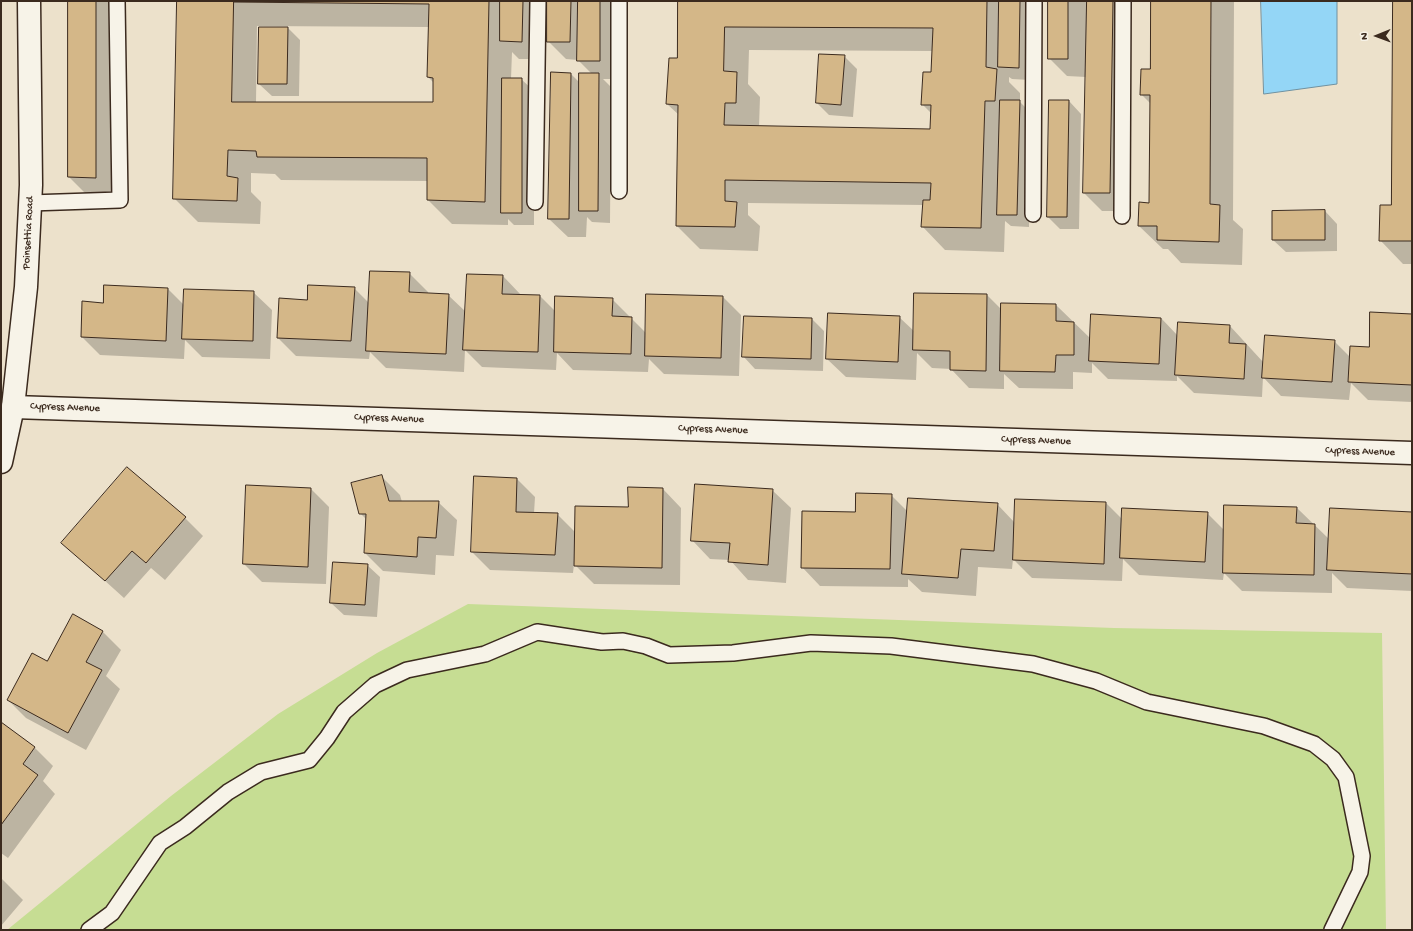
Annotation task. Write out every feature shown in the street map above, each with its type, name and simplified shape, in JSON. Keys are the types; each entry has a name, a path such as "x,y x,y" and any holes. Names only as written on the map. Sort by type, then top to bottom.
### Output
{"street":[{"name":"Poinsettia Road","path":"1,462 13,407 26,287 30,202 29,1"},
{"name":"Cypress Avenue","path":"13,407 1412,454"}],"lane":[{"path":"30,202 120,200 117,1"},
{"path":"535,202 538,1"},
{"path":"618,1 619,191"},
{"path":"1033,214 1034,1"},
{"path":"1122,216 1123,1"},
{"path":"89,930 112,913 160,843 185,826 228,792 261,772 309,760 344,712 375,685 407,670 484,654 537,632 602,642 623,641 646,646 669,655 733,653 811,643 891,646 1033,664 1096,681 1147,702 1264,726 1314,744 1333,759 1346,777 1362,856 1360,872 1332,930"}],"green space":[{"path":"468,604 1114,628 1382,633 1386,930 7,930 171,796 278,714 377,653"}],"water":[{"path":"1261,1 1337,1 1337,84 1264,94"}],"building":[{"path":"68,1 96,1 96,178 68,177"},
{"path":"177,1 489,1 485,202 427,200 427,158 257,157 256,151 228,150 227,176 238,178 237,201 173,199","holes":["234,2 429,4 427,77 433,78 433,102 232,102"]},
{"path":"500,1 523,1 522,42 500,41"},
{"path":"547,1 571,1 570,42 547,42"},
{"path":"578,1 600,1 600,61 577,61"},
{"path":"678,1 987,1 986,67 997,69 995,101 985,101 981,228 921,227 923,200 930,200 931,183 725,180 725,201 737,202 735,227 676,226 678,105 666,104 669,58 677,58","holes":["725,27 933,28 931,72 923,72 921,105 931,105 930,129 724,125 725,103 736,103 737,72 724,71"]},
{"path":"999,1 1020,1 1019,68 998,67"},
{"path":"1048,1 1068,1 1068,59 1048,59"},
{"path":"1087,1 1113,1 1110,193 1083,193"},
{"path":"1151,1 1211,1 1210,204 1220,205 1219,242 1157,240 1157,226 1138,226 1139,202 1149,203 1150,95 1140,95 1141,69 1150,69"},
{"path":"1393,1 1412,1 1412,241 1379,241 1380,205 1391,205"},
{"path":"259,27 288,27 287,84 258,84"},
{"path":"819,54 845,55 841,105 816,103"},
{"path":"551,72 571,73 569,219 548,219"},
{"path":"579,73 599,73 598,211 579,211"},
{"path":"502,78 522,78 522,213 501,213"},
{"path":"1000,100 1020,100 1017,215 997,215"},
{"path":"1049,100 1069,100 1067,217 1047,217"},
{"path":"1325,210 1325,240 1272,240 1272,211"},
{"path":"370,271 410,272 409,292 449,294 446,354 366,351"},
{"path":"467,274 503,275 502,294 540,295 538,352 463,350"},
{"path":"104,285 168,288 166,341 81,337 82,301 103,303"},
{"path":"308,285 355,287 351,341 277,338 279,298 307,300"},
{"path":"184,289 254,291 253,341 182,339"},
{"path":"914,293 987,294 986,371 950,370 950,351 913,350"},
{"path":"646,294 723,296 721,358 645,356"},
{"path":"555,296 613,298 612,316 632,317 631,354 554,352"},
{"path":"1001,303 1056,304 1056,321 1074,322 1074,355 1056,355 1055,372 1000,371"},
{"path":"1370,312 1412,314 1412,385 1348,382 1350,346 1369,347"},
{"path":"828,313 900,316 898,362 826,359"},
{"path":"1091,314 1161,318 1159,364 1089,361"},
{"path":"744,316 812,318 811,359 742,357"},
{"path":"1178,322 1230,325 1229,343 1246,344 1244,379 1175,375"},
{"path":"1265,335 1335,340 1332,382 1262,378"},
{"path":"127,467 186,517 146,563 132,551 105,581 61,543"},
{"path":"382,475 389,501 439,501 436,538 418,537 417,557 364,553 366,514 359,514 351,483"},
{"path":"474,476 517,478 516,512 558,513 555,555 471,552"},
{"path":"695,484 773,489 768,565 728,562 730,543 691,541"},
{"path":"246,485 311,488 308,567 243,564"},
{"path":"628,487 663,488 662,568 574,566 575,506 628,507"},
{"path":"856,493 892,494 890,569 801,568 802,511 855,512"},
{"path":"908,498 998,503 994,551 961,549 958,578 902,574"},
{"path":"1015,499 1106,502 1104,564 1013,560"},
{"path":"1224,505 1297,507 1296,523 1315,524 1314,575 1223,573"},
{"path":"1122,508 1208,512 1205,562 1120,558"},
{"path":"1330,508 1412,512 1412,574 1327,570"},
{"path":"333,562 368,564 365,605 330,603"},
{"path":"73,614 103,631 86,662 102,670 68,733 7,700 32,653 47,661"},
{"path":"1,722 35,747 23,764 38,775 1,825"}]}
